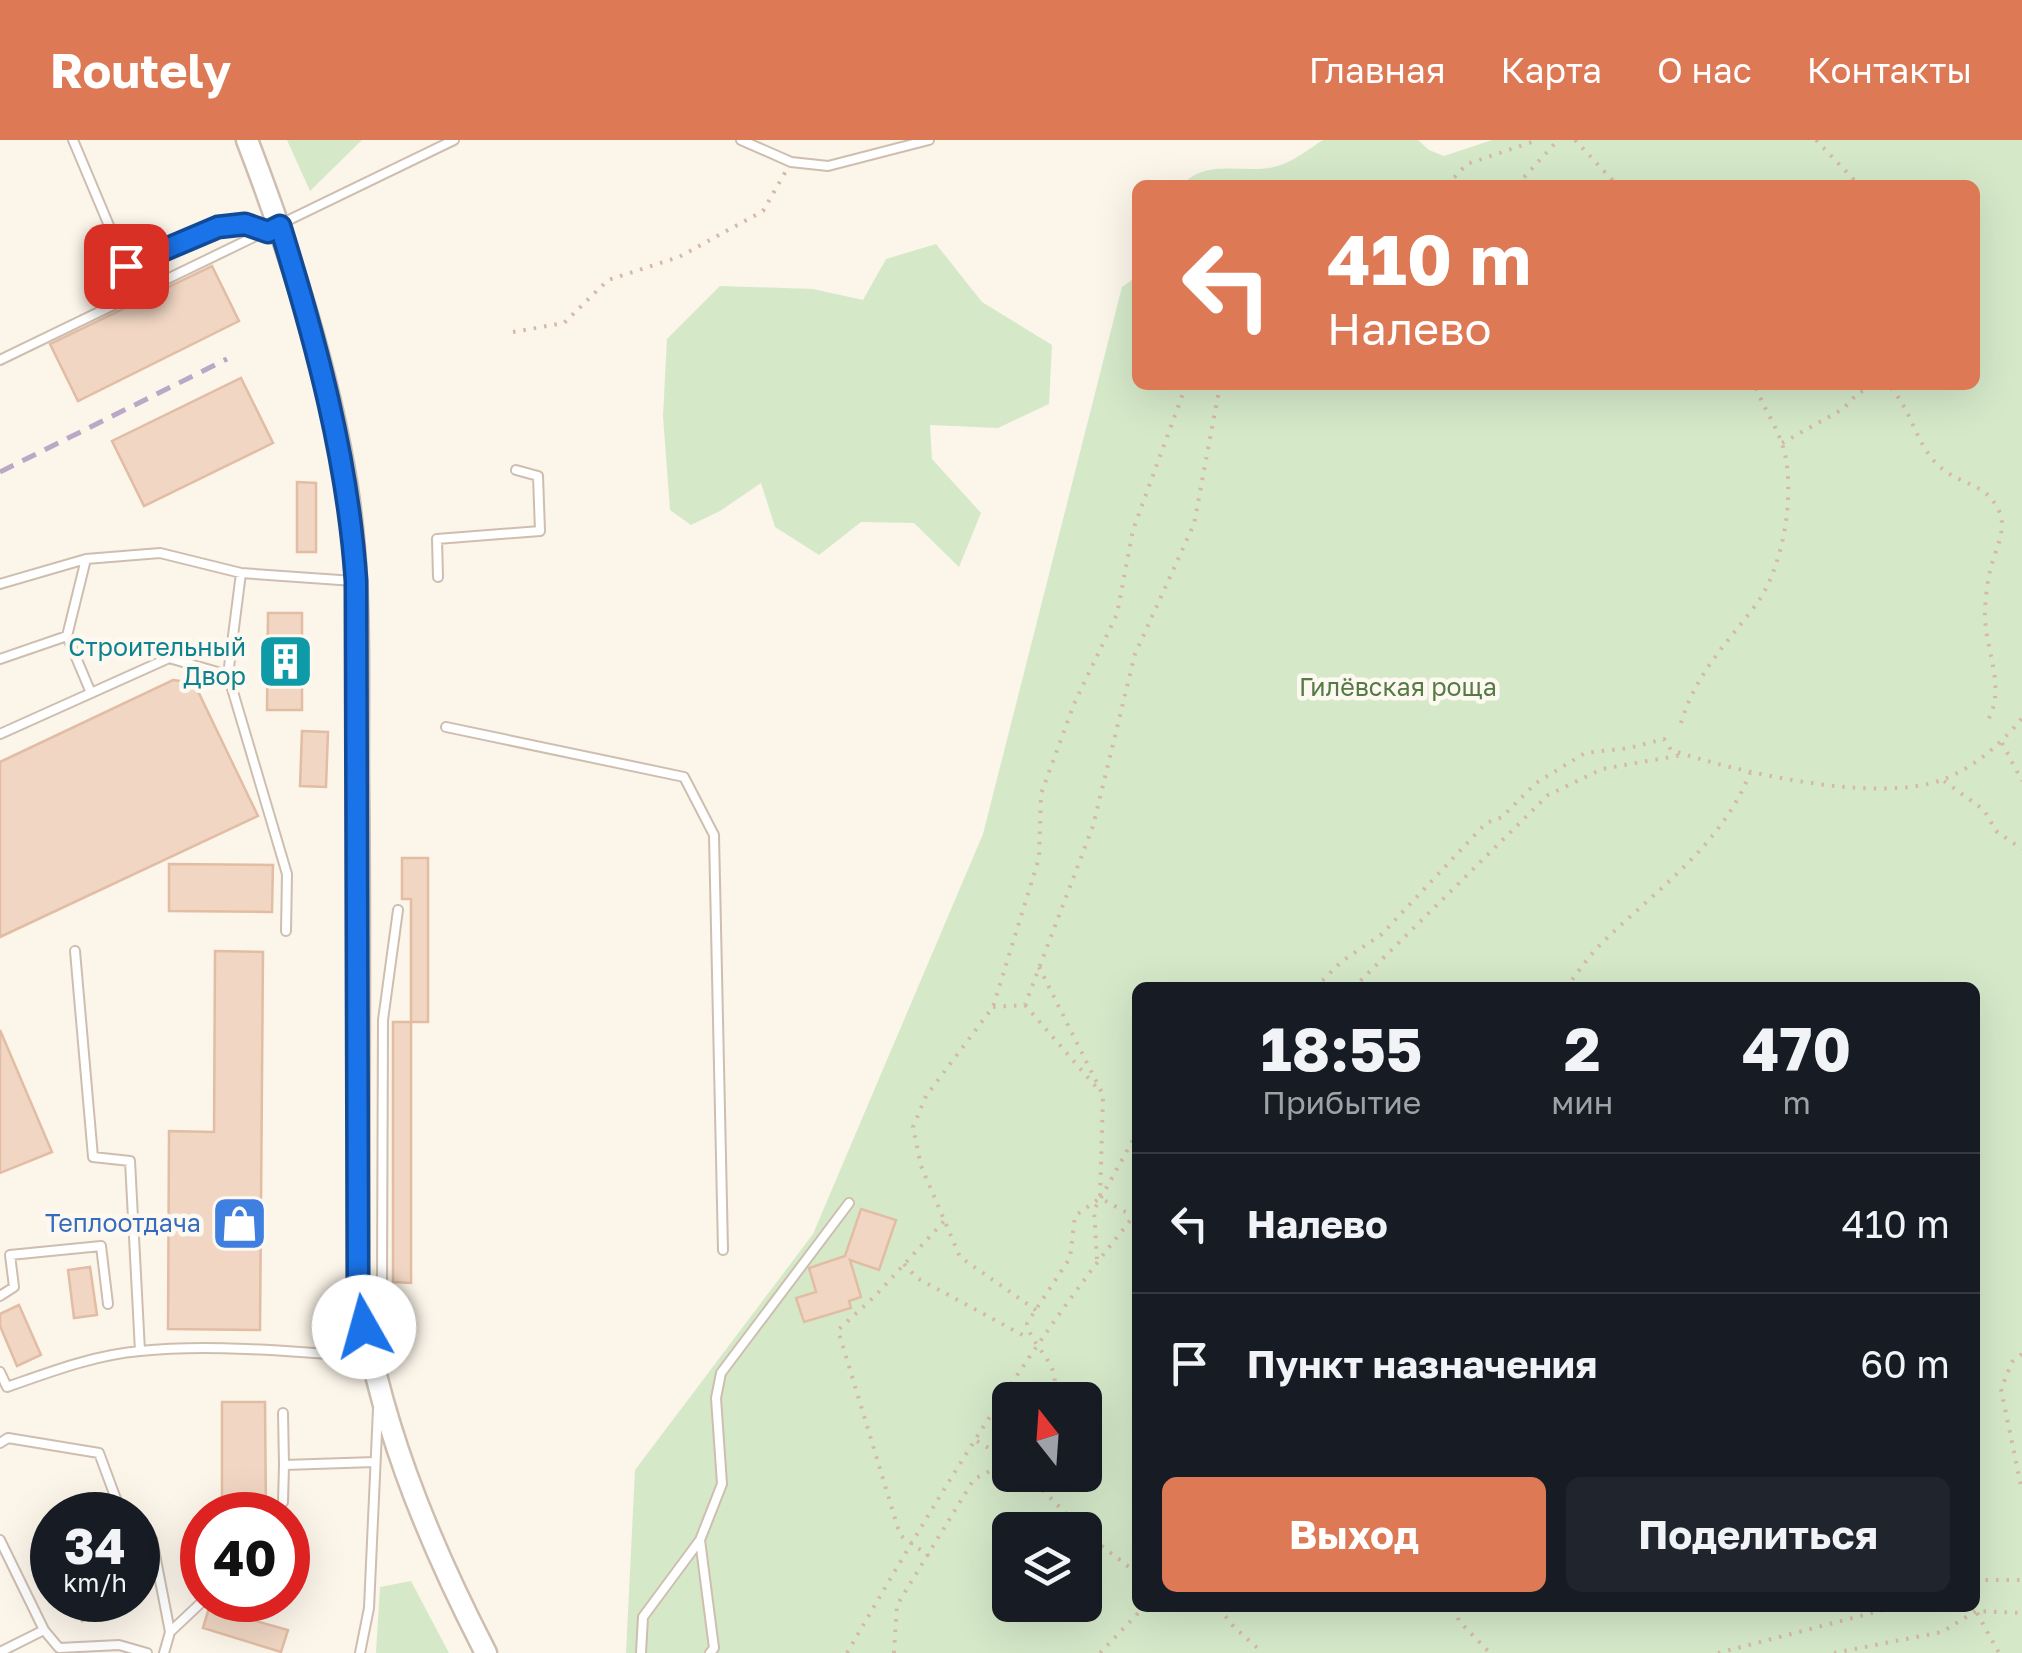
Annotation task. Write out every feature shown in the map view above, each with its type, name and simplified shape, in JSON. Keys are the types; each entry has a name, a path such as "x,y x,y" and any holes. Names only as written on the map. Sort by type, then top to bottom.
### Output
{"street":[{"path":"247,140 274,229 307,314 346,485 356,581 358,1282 364,1327 378,1389 409,1486 486,1653"}],"lane":[{"path":"73,140 126,266 218,227 245,224 274,229"},
{"path":"0,360 454,140"},
{"path":"741,140 791,162 828,166 930,140"},
{"path":"438,578 437,539 540,531 538,476 516,470"},
{"path":"0,584 86,559 160,553 241,573 356,581"},
{"path":"86,559 67,636 92,693"},
{"path":"241,573 228,675 287,874 286,931"},
{"path":"0,659 67,636"},
{"path":"0,734 169,658 228,675"},
{"path":"446,727 684,777 714,835 722,1250"},
{"path":"364,1327 382,1282 383,1020 398,910"},
{"path":"75,951 92,1157 130,1161 140,1351"},
{"path":"641,1653 643,1617 700,1540 722,1484 716,1398 722,1373 850,1202"},
{"path":"0,1296 14,1287 10,1255 102,1246 108,1304"},
{"path":"0,1372 7,1387 77,1363 140,1351 370,1356"},
{"path":"360,1653 370,1608 378,1389"},
{"path":"283,1413 283,1492"},
{"path":"0,1443 8,1438 99,1454 113,1492"},
{"path":"284,1465 376,1462"},
{"path":"0,1540 44,1630 59,1648 119,1645 147,1653"},
{"path":"700,1540 714,1648 710,1653"},
{"path":"160,1580 170,1632 164,1653"},
{"path":"170,1632 181,1622"},
{"path":"0,1652 44,1630"}],"path":[{"path":"1452,180 1467,164 1519,143 1538,140"},
{"path":"1521,180 1558,140"},
{"path":"1575,140 1612,180"},
{"path":"1816,140 1854,180"},
{"path":"512,332 564,323 608,280 679,256 763,211 791,162"},
{"path":"1036,1310 960,1257 921,1166 913,1128 926,1096 992,1006 1040,858 1041,794 1074,704 1117,614 1133,530 1184,390"},
{"path":"1025,1005 1093,826 1135,654 1194,524 1219,390"},
{"path":"1681,723 1702,671 1759,601 1776,568 1786,522 1788,477 1782,443 1757,390"},
{"path":"1782,443 1843,410 1866,390"},
{"path":"1893,390 1904,402 1924,447 1940,468 1985,490 2001,514 1985,613 1998,688 1995,707 1986,722"},
{"path":"1325,982 1341,962 1382,934 1486,823 1502,817 1536,783 1584,753 1664,739 1672,750 1750,772 1850,789 1943,780 2002,743 2022,718"},
{"path":"2002,743 2022,781"},
{"path":"1359,982 1548,795 1602,769 1687,755"},
{"path":"1571,982 1601,943 1720,830 1737,804 1750,772"},
{"path":"1943,780 1984,810 1996,832 2022,849"},
{"path":"1040,968 1103,1095 1100,1198"},
{"path":"992,1006 1025,1005"},
{"path":"1025,1005 1103,1095"},
{"path":"1097,1260 1094,1210 1132,1142"},
{"path":"1100,1198 1132,1213"},
{"path":"1029,1338 1027,1322 1070,1258 1074,1216 1100,1198"},
{"path":"847,1653 911,1543 1038,1346 1097,1260 1132,1218"},
{"path":"928,1556 900,1534 838,1330 945,1220"},
{"path":"904,1264 917,1278 1029,1338 1049,1359 1055,1382"},
{"path":"2022,1354 2012,1362 2001,1388 2022,1491"},
{"path":"978,1441 992,1449"},
{"path":"894,1653 897,1606 974,1479 992,1470"},
{"path":"1045,1492 1064,1512"},
{"path":"1102,1546 1132,1569"},
{"path":"1980,1580 2022,1580"},
{"path":"1980,1611 2022,1613"},
{"path":"1100,1653 1138,1612"},
{"path":"1222,1612 1263,1653"},
{"path":"1456,1612 1459,1621 1490,1653"},
{"path":"1718,1653 1876,1612"},
{"path":"1834,1653 1942,1632 1974,1612"},
{"path":"1977,1612 1999,1653"}],"green space":[{"path":"287,140 362,140 310,191"},
{"name":"Гилёвская роща","path":"1323,140 1418,140 1444,156 1492,140 2022,140 2022,1653 626,1653 635,1470 813,1234 983,834 1122,287 1132,280 1132,390 1980,390 1980,180 1188,180 1214,169 1281,165"},
{"path":"936,244 982,302 1052,345 1049,404 998,428 930,425 932,459 981,513 959,567 914,523 861,522 819,555 775,527 761,483 691,525 670,510 663,416 667,339 720,286 813,289 863,300 886,259"},
{"path":"411,1581 449,1653 376,1653 380,1587"}],"building":[{"path":"212,266 239,321 78,401 50,344"},
{"path":"241,378 273,443 144,506 112,441"},
{"path":"297,482 316,483 316,552 297,552"},
{"name":"Строительный Двор","path":"268,613 302,613 302,710 267,710"},
{"path":"173,680 194,683 258,816 0,937 0,762"},
{"path":"302,731 328,732 326,787 300,786"},
{"path":"402,858 428,858 428,1022 411,1022 411,899 402,899"},
{"path":"169,864 273,865 272,912 169,911"},
{"path":"215,951 263,952 260,1330 168,1329 169,1131 214,1132"},
{"path":"393,1022 411,1022 411,1283 393,1282"},
{"path":"0,1030 52,1152 0,1173"},
{"path":"861,1209 896,1220 879,1270 850,1260 861,1297 849,1301 851,1308 804,1322 796,1298 816,1292 809,1268 845,1256"},
{"path":"90,1267 97,1315 74,1318 68,1270"},
{"path":"19,1305 41,1355 17,1366 0,1326 0,1314"},
{"path":"222,1402 265,1402 266,1492 222,1492"},
{"path":"205,1622 259,1622 288,1630 281,1652 203,1628"}],"railway":[{"path":"0,472 227,359"}],"place":[{"name":"Строительный Двор","path":"285,661"},
{"name":"Теплоотдача","path":"240,1223"}],"route":[{"path":"126,266 218,227 245,224 268,232 280,226 328,400 346,485 356,581 358,1282 364,1327"}]}
